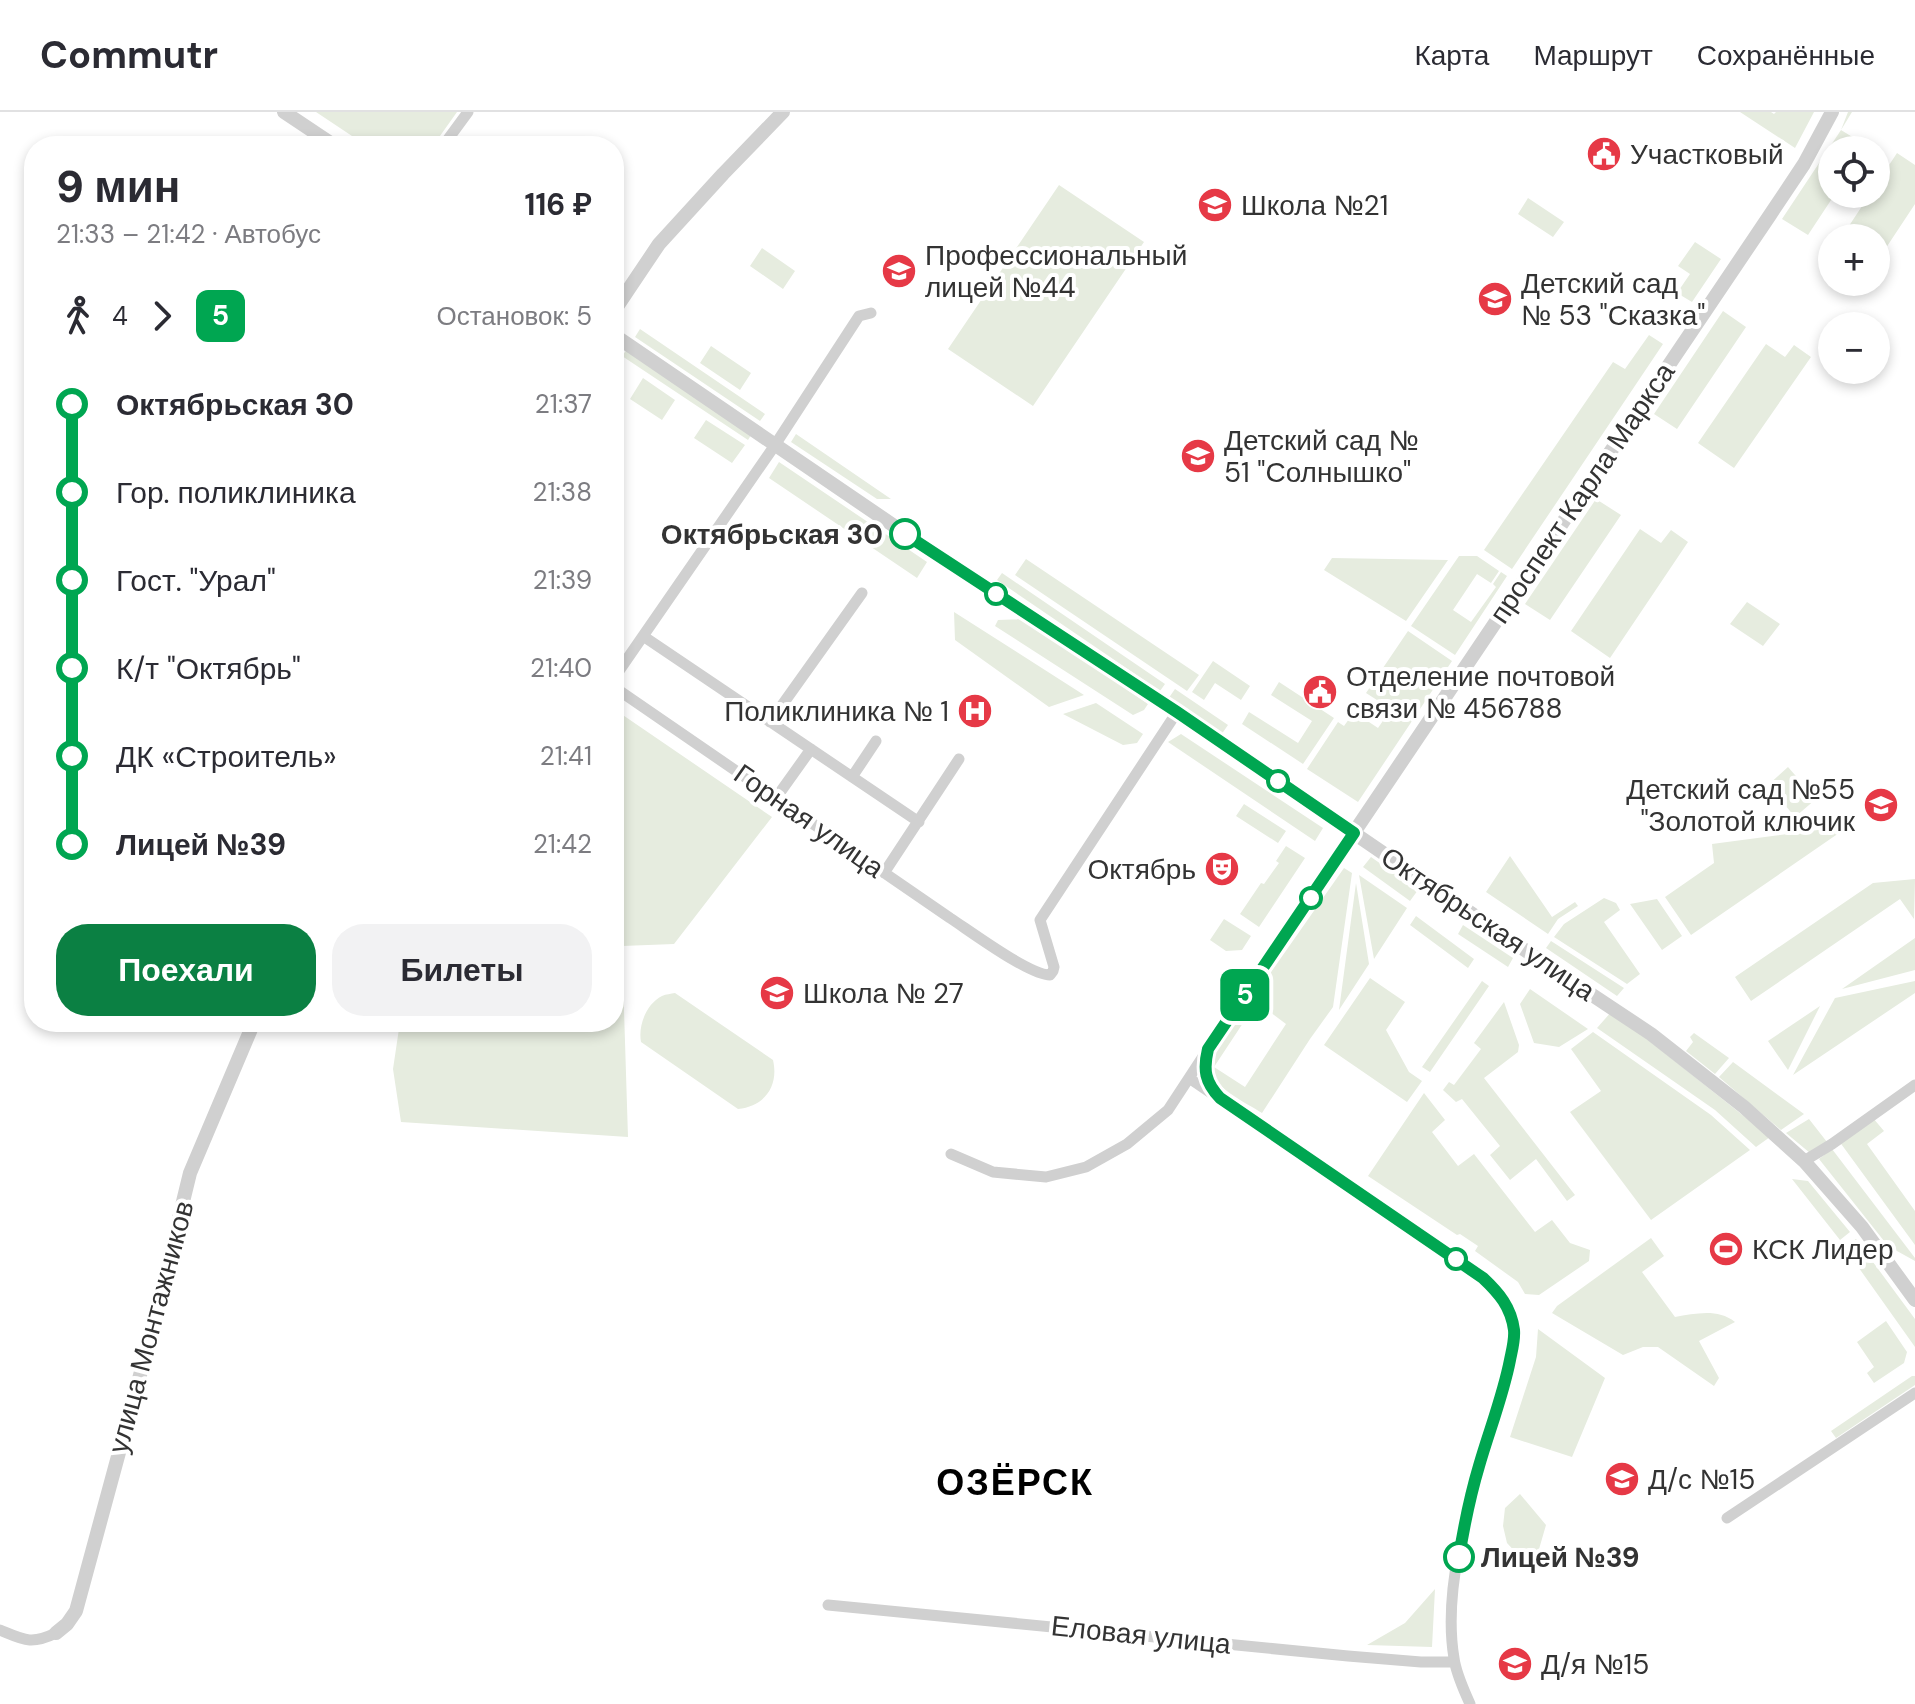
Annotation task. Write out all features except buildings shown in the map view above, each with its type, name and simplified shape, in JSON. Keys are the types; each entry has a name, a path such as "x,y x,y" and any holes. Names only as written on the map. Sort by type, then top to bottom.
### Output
{"street":[{"path":"284,112 320,136"},
{"path":"450,136 468,112"},
{"path":"624,296 659,244 783,112"},
{"name":"проспект Карла Маркса","path":"951,1154 993,1172 1046,1177 1086,1167 1127,1144 1168,1110 1804,164 1832,112"},
{"path":"624,664 775,445 859,316 871,313"},
{"name":"Октябрьская улица","path":"624,342 1651,1034 1744,1107 1804,1161 1862,1227 1915,1300"},
{"path":"770,722 862,593"},
{"path":"643,636 919,822"},
{"name":"Горная улица","path":"624,694 1005,955 1041,975 1050,975 1053,962 1040,920 1177,712"},
{"path":"852,777 876,741"},
{"path":"776,798 811,749"},
{"path":"884,873 959,759"},
{"name":"улица Монтажников","path":"56,1633 76,1611 146,1353 190,1173 250,1032"},
{"path":"1208,1049 1207,1081 1220,1098"},
{"path":"1189,1078 1483,1278 1506,1304 1515,1332 1508,1373 1479,1465 1455,1579 1451,1624 1454,1662 1470,1704"},
{"path":"1804,1161 1915,1085"},
{"path":"1727,1518 1915,1393"},
{"name":"Еловая улица","path":"828,1605 1348,1656 1454,1662"},
{"path":"0,1630 27,1641 42,1640 56,1633"}],"shaded area":[{"path":"316,112 457,112 440,136 352,136"},
{"path":"1740,112 1774,114 1814,112 1795,148"},
{"path":"1841,130 1851,136 1837,136"},
{"path":"1897,153 1915,165 1915,204 1890,242 1890,224 1850,224 1861,208 1890,208 1890,164"},
{"path":"1818,165 1818,208 1826,208 1808,235 1782,219"},
{"path":"1059,185 1144,242 1033,406 948,349"},
{"path":"1528,198 1564,222 1553,237 1518,214"},
{"path":"1695,242 1721,259 1692,302 1677,293 1690,274 1678,266"},
{"path":"762,248 795,271 783,289 750,266"},
{"path":"1723,311 1746,327 1677,429 1654,414"},
{"path":"640,329 765,414 760,421 635,337"},
{"path":"1649,335 1663,344 1512,569 1484,550 1613,362 1625,369"},
{"path":"1766,344 1785,357 1794,345 1811,357 1734,468 1698,443"},
{"path":"711,346 751,373 740,390 700,363"},
{"path":"628,348 753,432 748,440 624,357"},
{"path":"643,378 675,400 662,420 630,399"},
{"path":"706,420 745,445 732,463 694,438"},
{"path":"796,434 891,499 877,499 791,442"},
{"path":"779,462 927,562 917,578 769,478"},
{"path":"1596,499 1621,515 1550,620 1525,604"},
{"path":"1640,529 1661,543 1671,530 1688,542 1610,658 1571,631"},
{"path":"1459,556 1477,556 1499,571 1491,583 1477,574 1453,610 1471,622 1496,587 1493,584 1501,572 1507,576 1455,655 1411,626"},
{"path":"1332,558 1448,560 1406,621 1324,570"},
{"path":"1026,559 1199,675 1187,691 1015,575"},
{"path":"1002,573 1165,684 1160,691 997,580"},
{"path":"1747,602 1780,624 1763,646 1730,624"},
{"path":"954,612 1084,695 1049,707 955,640"},
{"path":"1024,619 1148,704 1144,710 1133,715 995,626 998,620"},
{"path":"1408,631 1452,661 1358,802 1307,769 1338,722 1344,726 1354,712 1378,728 1391,709 1366,693"},
{"path":"1213,661 1250,686 1241,700 1215,683 1204,700 1192,692"},
{"path":"1279,682 1334,718 1303,764 1242,724 1249,712 1298,743 1312,721 1271,695"},
{"path":"1175,689 1228,725 1221,735 1168,699"},
{"path":"1096,703 1143,734 1137,743 1123,745 1063,714"},
{"path":"624,716 772,817 674,944 624,946"},
{"path":"1181,734 1323,828 1315,841 1168,742"},
{"path":"1788,767 1816,799 1795,817 1768,785"},
{"path":"1244,804 1286,831 1278,843 1236,816"},
{"path":"1833,828 1839,833 1691,935 1665,897 1714,863 1712,844"},
{"path":"1286,846 1305,858 1259,927 1240,914 1279,863 1276,861"},
{"path":"1510,856 1552,917 1575,902 1578,906 1558,919 1548,934 1486,892"},
{"path":"1371,857 1418,890 1410,901 1363,867"},
{"path":"1344,868 1352,873 1333,1007 1262,1113 1220,1085 1211,1070 1212,1057 1238,1019 1243,1023 1214,1067 1245,1087 1286,1024 1266,1009 1255,1021 1243,1012"},
{"path":"1359,875 1407,908 1374,959"},
{"path":"1915,879 1914,919 1900,899 1751,1001 1735,977 1873,883"},
{"path":"1356,883 1369,964 1339,1010"},
{"path":"1604,898 1616,903 1620,910 1604,922 1640,974 1627,984 1554,937 1564,924"},
{"path":"1657,899 1682,936 1662,950 1630,904"},
{"path":"1416,916 1474,959 1468,968 1410,925"},
{"path":"1224,919 1251,936 1242,950 1226,951 1210,940"},
{"path":"1463,925 1513,958 1508,967 1458,934"},
{"path":"1915,938 1915,970 1842,989"},
{"path":"1551,941 1624,988 1617,996 1546,948"},
{"path":"1370,978 1405,1002 1386,1030 1409,1072 1422,1081 1407,1102 1324,1045"},
{"path":"1482,981 1489,986 1430,1072 1422,1067"},
{"path":"1915,981 1915,993 1793,1075 1835,998"},
{"path":"1530,989 1588,1029 1559,1047 1534,1043 1520,1004"},
{"path":"675,993 773,1060 772,1086 763,1099 738,1109 641,1042 642,1023 648,1010 662,996"},
{"path":"1504,1002 1519,1045 1518,1052 1484,1078 1575,1195 1567,1201 1536,1159 1510,1180 1490,1155 1500,1146 1462,1099 1456,1102 1443,1090 1449,1082 1454,1085 1481,1049 1474,1043"},
{"path":"1820,1006 1788,1070 1768,1041"},
{"path":"624,1010 628,1137 401,1122 393,1069 399,1032 624,1032"},
{"path":"1612,1011 1770,1137 1756,1147 1715,1110 1597,1028"},
{"path":"1593,1032 1711,1115 1750,1150 1651,1220 1570,1112 1601,1091 1571,1049"},
{"path":"1694,1033 1729,1058 1715,1074 1686,1051 1693,1042 1690,1037"},
{"path":"1733,1062 1804,1114 1781,1130 1719,1077"},
{"path":"1424,1093 1445,1120 1432,1132 1458,1166 1474,1154 1535,1232 1552,1220 1570,1243 1590,1250 1589,1261 1539,1295 1525,1294 1518,1282 1475,1251 1478,1246 1368,1176"},
{"path":"1873,1118 1884,1131 1867,1144 1915,1211 1915,1245 1839,1141"},
{"path":"1809,1119 1827,1142 1810,1153 1786,1133"},
{"path":"1832,1149 1915,1261 1888,1246 1819,1159"},
{"path":"1792,1179 1808,1181 1850,1232 1840,1240"},
{"path":"1651,1238 1664,1256 1642,1272 1675,1317 1713,1313 1735,1322 1699,1341 1719,1378 1714,1386 1658,1347 1643,1347 1623,1355 1552,1313 1557,1306"},
{"path":"1856,1239 1915,1319 1915,1347 1844,1247"},
{"path":"1886,1321 1907,1352 1904,1363 1874,1383 1867,1373 1874,1367 1857,1342"},
{"path":"1538,1329 1605,1378 1572,1457 1510,1437 1536,1357"},
{"path":"1915,1376 1915,1385 1836,1438 1831,1431"},
{"path":"1520,1494 1546,1525 1535,1563 1519,1556 1507,1543 1503,1526 1505,1508"},
{"path":"1435,1589 1432,1647 1367,1645 1405,1623"}],"bus line":[{"name":"5","path":"905,534 1177,712 1354,833 1208,1049 1205,1072 1207,1081 1220,1098 1483,1278 1506,1304 1515,1332 1508,1373 1479,1465 1459,1557"}],"place":[{"name":"Участковый","path":"1604,154"},
{"name":"Школа №21","path":"1215,205"},
{"name":"Профессиональный лицей №44","path":"899,271"},
{"name":"Детский сад № 53 \"Сказка\"","path":"1495,299"},
{"name":"Детский сад № 51 \"Солнышко\"","path":"1198,456"},
{"name":"Октябрьская 30","path":"905,534"},
{"name":"Отделение почтовой связи № 456788","path":"1320,692"},
{"name":"Поликлиника № 1","path":"975,711"},
{"name":"Детский сад №55 \"Золотой ключик","path":"1881,805"},
{"name":"Октябрь","path":"1222,869"},
{"name":"Школа № 27","path":"777,993"},
{"name":"КСК Лидер","path":"1726,1249"},
{"name":"Д/с №15","path":"1622,1479"},
{"name":"Лицей №39","path":"1459,1557"},
{"name":"Д/я №15","path":"1515,1664"}],"district":[{"name":"ОЗЁРСК","path":"1015,1482"}]}
